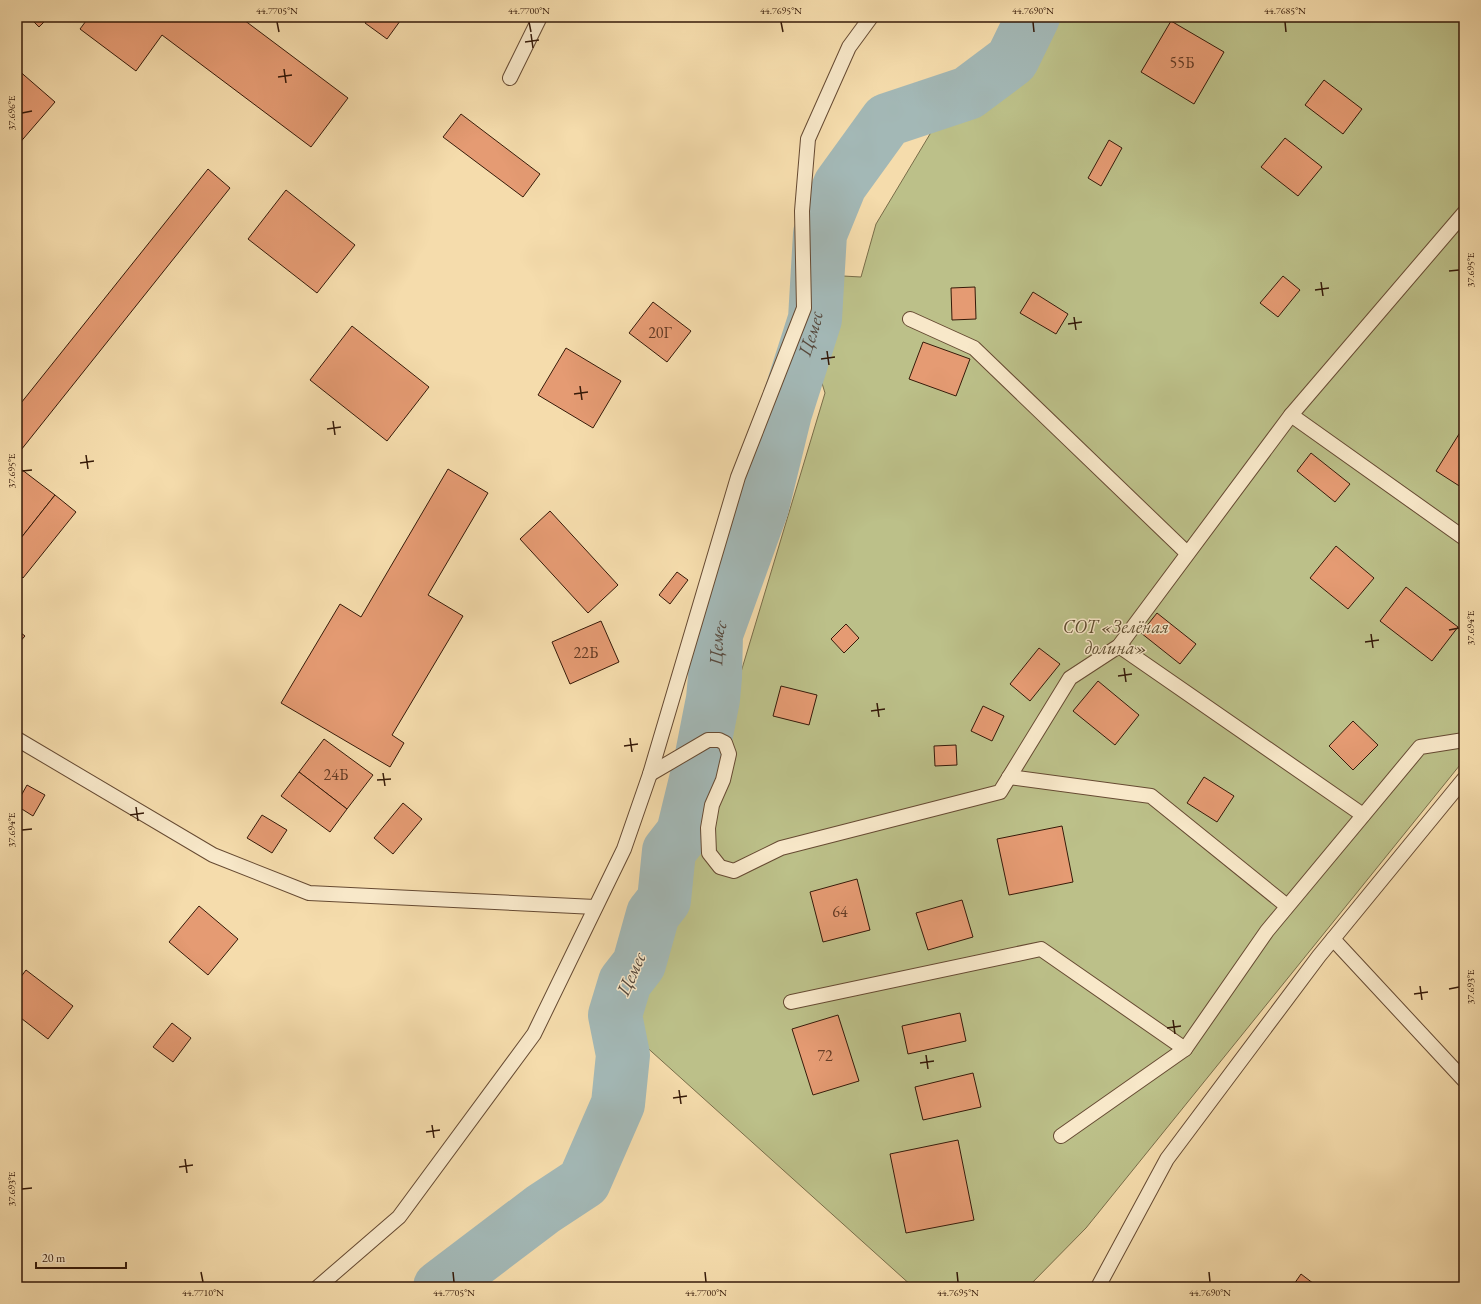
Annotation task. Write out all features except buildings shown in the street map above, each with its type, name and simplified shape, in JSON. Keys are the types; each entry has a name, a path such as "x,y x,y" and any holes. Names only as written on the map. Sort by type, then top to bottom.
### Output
{"lane":[{"path":"510,78 540,17"},
{"path":"318,1287 400,1217 525,1047 534,1034 624,850 650,774 738,477 804,308 802,211 808,138 849,47 871,17"},
{"path":"650,774 708,740 719,740 725,743 729,754 723,780 712,805 708,828 709,853 720,867 734,871 781,848 1000,792 1070,678 1119,646 1291,415 1464,213"},
{"path":"910,319 974,348 1187,553"},
{"path":"1291,415 1464,538"},
{"path":"1119,646 1363,815"},
{"path":"17,740 213,855 309,893 595,907"},
{"path":"1061,1136 1185,1049 1266,931 1420,747 1464,740"},
{"path":"1009,777 1151,796 1287,906"},
{"path":"1098,1287 1167,1159 1333,939 1464,779"},
{"path":"1333,939 1464,1080"},
{"path":"791,1002 1042,949 1185,1049"}],"green space":[{"name":"СОТ «Зелёная долина»","path":"1051,17 1464,17 1464,760 1086,1228 1028,1287 913,1287 632,1034 825,393 818,370 843,276 861,277 876,224 933,129 1028,66"}],"waterway":[{"name":"Цемес","path":"440,1287 543,1209 584,1182 618,1104 623,1055 615,1015 625,982 639,964 653,914 664,900 669,851 683,833 702,755 713,699 716,634 762,507 785,413 815,319 820,234 840,185 887,120 968,93 1012,60 1033,17"}]}
